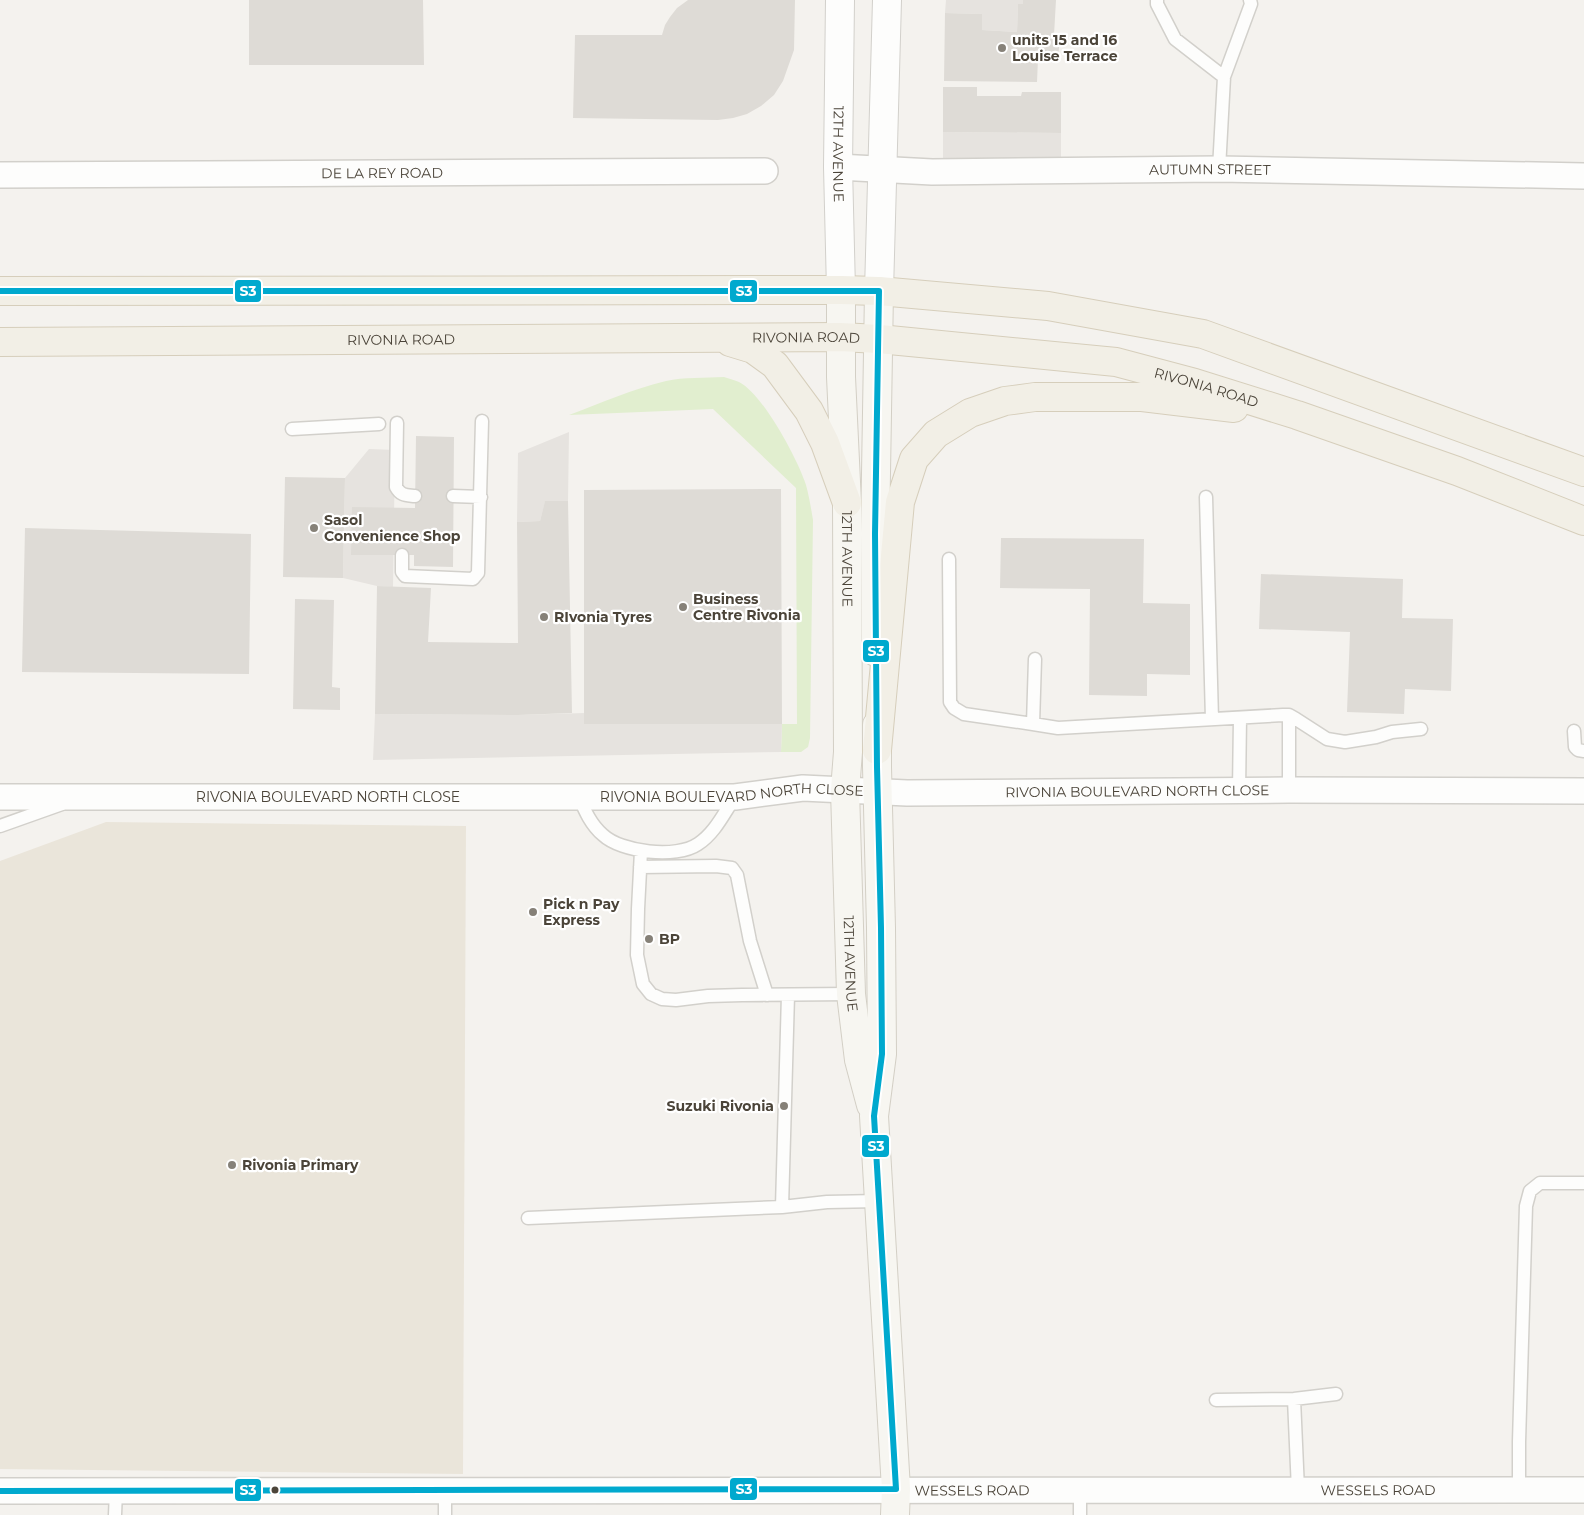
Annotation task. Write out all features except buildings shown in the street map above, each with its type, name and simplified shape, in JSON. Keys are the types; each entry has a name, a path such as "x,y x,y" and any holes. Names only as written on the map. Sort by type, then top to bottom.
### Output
{"main road":[{"path":"0,291 841,290 879,291 1048,306 1203,334 1584,472"},
{"name":"12TH AVENUE","path":"841,290 840,337 847,503 848,752 845,790 851,994 859,1060 874,1116"},
{"name":"12TH AVENUE","path":"879,291 875,534 877,750 882,928 882,1054 874,1116 896,1502"},
{"path":"712,337 752,349 775,365 809,411 825,443 847,503"},
{"name":"RIVONIA ROAD","path":"0,342 840,337 879,339 1116,362 1195,383 1297,415 1457,471 1584,521"},
{"path":"877,750 900,502 914,459 936,434 970,413 1005,401 1035,397 1142,397 1297,415"}],"street":[{"name":"12TH AVENUE","path":"840,0 838,167 841,290"},
{"name":"12TH AVENUE","path":"879,291 887,0"},
{"name":"AUTUMN STREET","path":"838,167 932,172 1219,169 1584,176"},
{"name":"DE LA REY ROAD","path":"0,175 765,170"},
{"name":"RIVONIA BOULEVARD NORTH CLOSE","path":"0,797 735,796 803,788 907,794 1289,790 1584,791"},
{"name":"WESSELS ROAD","path":"0,1491 115,1503 445,1503 896,1502 1080,1490 1584,1490"}],"lane":[{"path":"1157,0 1157,4 1175,39 1224,77"},
{"path":"1219,169 1224,77 1251,4 1250,0"},
{"path":"402,555 402,572 405,576 474,579 478,573 482,422"},
{"path":"397,423 396,487 407,500"},
{"path":"292,429 379,424"},
{"path":"454,496 481,497"},
{"path":"1206,497 1212,719"},
{"path":"950,559 950,702 954,708 964,714 1058,728 1289,715 1327,739 1345,742 1376,737 1392,732 1421,729"},
{"path":"1033,724 1034,659"},
{"path":"1289,715 1289,790"},
{"path":"1239,791 1240,718"},
{"path":"1574,731 1575,747 1578,750 1584,751"},
{"path":"579,797 593,825 604,837 619,845 641,851 662,852 696,846 709,836 735,796"},
{"path":"0,826 79,798"},
{"path":"641,851 637,955 643,984 651,994 662,999 676,1000 708,996 851,994"},
{"path":"640,867 716,866 732,868 737,875 750,941 767,994"},
{"path":"782,1207 788,995"},
{"path":"1519,1490 1526,1206 1530,1191 1540,1182 1584,1184"},
{"path":"528,1218 782,1207 827,1202 879,1201"},
{"path":"1216,1400 1294,1399 1336,1394"},
{"path":"1294,1399 1298,1490"},
{"path":"1080,1490 1080,1515"}],"shaded area":[{"path":"946,0 1023,0 1023,4 1018,4 1017,32 982,30 982,14 945,13"},
{"path":"943,132 1061,133 1061,160 943,159"},
{"path":"569,432 568,501 545,502 540,521 517,522 518,453"},
{"path":"369,449 395,450 393,587 377,586 343,578 345,478"},
{"path":"585,713 585,724 782,724 781,752 373,760 375,714 518,715"},
{"name":"Rivonia Primary","path":"106,822 466,826 463,1474 0,1469 0,861"}],"green space":[{"path":"724,377 739,382 748,389 769,413 796,460 809,498 813,520 810,738 808,747 801,752 781,752 782,724 797,724 796,488 713,409 569,415 629,392 666,381 687,378"}],"transit line":[{"name":"S3","path":"0,291 879,291 875,534 882,1054 874,1116 896,1489 0,1491"}],"place":[{"name":"units 15 and 16 Louise Terrace","path":"1002,48"},
{"name":"Sasol Convenience Shop","path":"314,528"},
{"name":"Business Centre Rivonia","path":"683,607"},
{"name":"RIvonia Tyres","path":"544,617"},
{"name":"Pick n Pay Express","path":"533,912"},
{"name":"BP","path":"649,939"},
{"name":"Suzuki Rivonia","path":"784,1106"},
{"name":"Rivonia Primary","path":"232,1165"}]}
